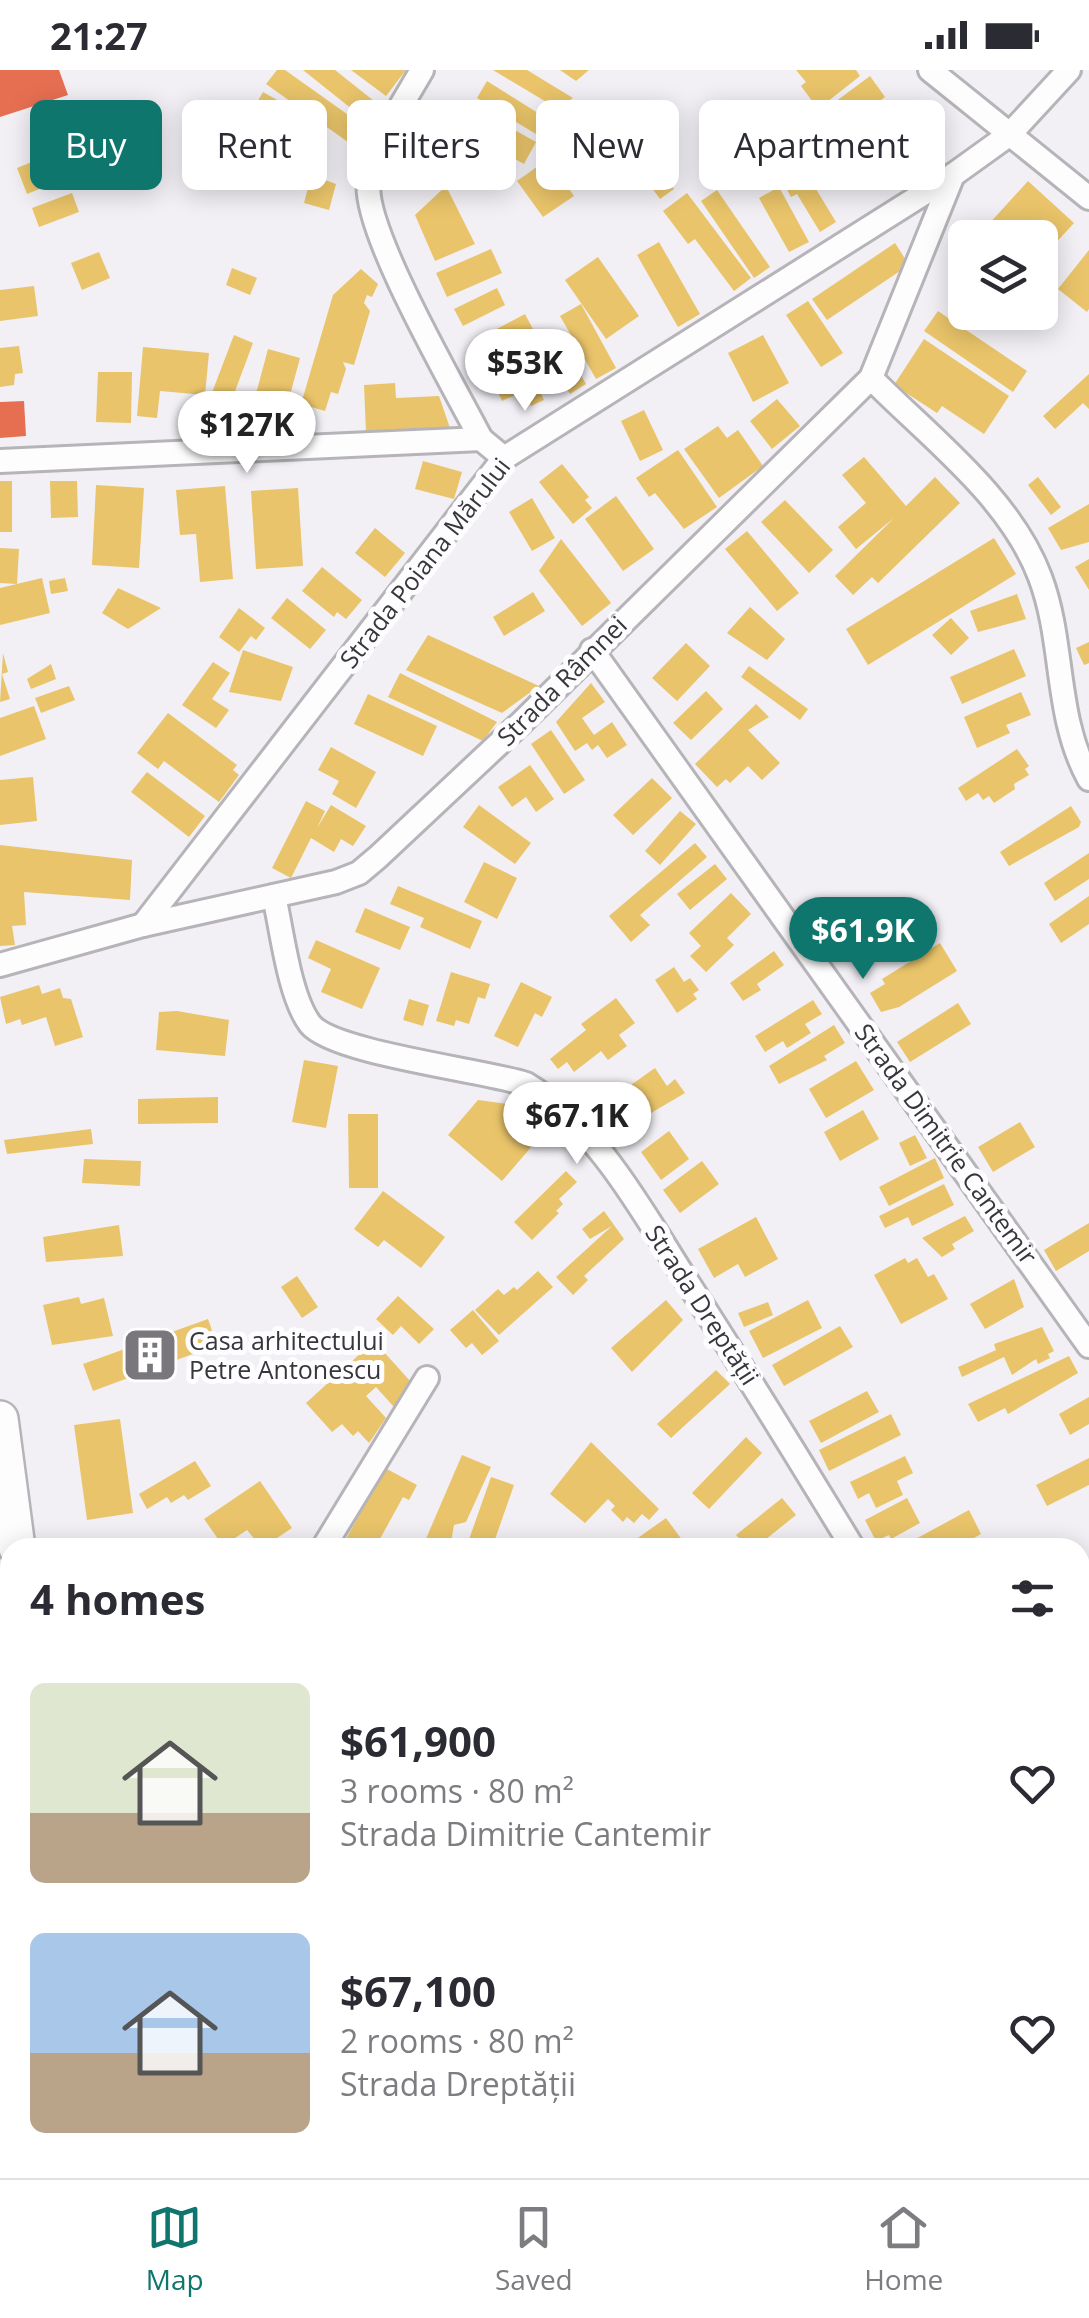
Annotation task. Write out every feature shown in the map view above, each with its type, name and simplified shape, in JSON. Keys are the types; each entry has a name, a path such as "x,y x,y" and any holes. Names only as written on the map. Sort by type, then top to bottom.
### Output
{"main road":[{"path":"0,1419 15,1538"}],"street":[{"path":"422,70 378,153 368,184 369,206 384,251 481,439 504,458"},
{"path":"930,70 1089,198"},
{"name":"Strada Poiana Mărului","path":"143,925 504,458 953,175 1010,134 1069,70"},
{"name":"Strada Râmnei","path":"0,965 143,925 358,874 522,722 870,378 953,175"},
{"path":"870,378 997,505 1031,560 1052,619 1064,719 1089,779"},
{"path":"0,461 481,439"},
{"name":"Strada Dimitrie Cantemir","path":"592,650 1089,1346"},
{"name":"Strada Dreptății","path":"274,896 299,1001 318,1031 351,1046 526,1084 550,1099 584,1133 631,1194 847,1538"},
{"path":"329,1538 427,1378"}],"building: Homes":[{"path":"277,70 285,70 347,114 347,141 327,127 327,100 289,100 266,84"},
{"path":"303,70 335,70 373,100 347,100 347,105"},
{"path":"351,70 406,70 386,96"},
{"path":"493,70 527,70 573,98 543,100"},
{"path":"560,70 589,70 576,81"},
{"path":"796,70 856,70 860,76 829,100 811,100 801,86 806,82"},
{"path":"870,76 885,97 881,100 838,100"},
{"path":"487,81 536,112 536,134 516,122 516,100 477,98"},
{"path":"263,92 277,100 258,100"},
{"path":"516,131 536,142 524,164 516,160"},
{"path":"30,163 30,190 37,190 27,194 17,168"},
{"path":"536,168 536,190 570,190 574,196 543,217 517,181"},
{"path":"327,181 336,184 329,210 304,203 307,190 327,190"},
{"path":"1028,181 1074,223 1058,240 1058,220 992,220"},
{"path":"442,190 448,190 475,244 435,261 415,215"},
{"path":"653,190 673,190 660,199"},
{"path":"717,190 770,267 754,278 701,201"},
{"path":"781,190 809,242 789,252 759,198"},
{"path":"787,190 817,190 836,222 820,232 797,194 791,197"},
{"path":"72,193 79,212 39,227 32,208"},
{"path":"687,193 751,278 734,291 695,239 688,244 663,211"},
{"path":"659,242 700,314 678,327 637,255"},
{"path":"895,243 909,265 827,320 812,299"},
{"path":"491,249 502,273 447,297 436,273"},
{"path":"1089,250 1087,312 1058,289"},
{"path":"99,252 110,278 82,290 71,263"},
{"path":"598,257 639,316 606,339 565,280"},
{"path":"232,268 257,278 250,295 226,285"},
{"path":"361,269 378,284 364,303 370,311 354,365 343,362 346,369 338,394 331,392 325,411 301,404 333,295"},
{"path":"34,286 38,316 0,321 0,290"},
{"path":"497,288 505,305 463,326 454,309"},
{"path":"808,301 843,353 821,367 786,315"},
{"path":"581,304 616,368 596,379 560,316"},
{"path":"938,311 948,318 948,330 966,330 1027,371 1013,392 924,331"},
{"path":"525,314 535,333 480,361 470,343"},
{"path":"234,335 253,343 228,410 208,403"},
{"path":"763,335 789,383 753,402 728,353"},
{"path":"559,337 586,384 570,394 551,361 535,370 527,354"},
{"path":"924,339 1009,396 984,434 942,406 937,413 894,385"},
{"path":"19,346 23,373 15,374 14,385 0,387 0,348"},
{"path":"143,347 209,353 205,395 160,391 157,418 137,416"},
{"path":"268,349 300,358 290,395 281,393 277,407 271,405 262,424 249,420"},
{"path":"526,363 544,400 531,406 524,391 502,401 492,379"},
{"path":"98,372 132,372 131,423 96,422"},
{"path":"1089,374 1089,409 1083,403 1055,429 1043,416"},
{"path":"395,383 396,398 439,396 450,428 366,433 364,385"},
{"path":"777,399 800,426 772,449 750,421"},
{"path":"644,410 663,450 640,461 621,421"},
{"path":"718,426 727,438 738,430 763,466 719,498 684,449"},
{"path":"678,450 717,507 684,529 655,493 649,497 636,478"},
{"path":"864,457 906,506 935,477 960,503 878,583 872,577 853,595 835,576 894,518 856,549 838,527 866,503 842,475"},
{"path":"423,461 462,472 454,499 415,489"},
{"path":"562,464 589,497 585,500 592,508 573,524 539,482"},
{"path":"1038,477 1061,507 1051,515 1028,485"},
{"path":"0,481 12,481 12,532 0,532"},
{"path":"50,481 77,481 78,517 51,518"},
{"path":"96,485 144,488 139,568 92,565"},
{"path":"225,486 233,579 200,582 196,534 180,535 176,490"},
{"path":"298,488 303,566 256,569 251,491"},
{"path":"616,496 654,549 623,571 585,519"},
{"path":"532,498 555,538 532,551 509,512"},
{"path":"785,500 833,550 809,573 761,522"},
{"path":"1089,504 1089,542 1061,550 1048,528"},
{"path":"375,528 405,553 385,577 355,553"},
{"path":"747,531 799,593 777,611 725,549"},
{"path":"994,538 1016,574 868,665 846,629"},
{"path":"561,539 611,603 582,626 539,571"},
{"path":"0,548 19,549 17,584 0,583"},
{"path":"1089,559 1089,590 1075,567"},
{"path":"322,567 362,600 346,619 337,612 334,617 302,591"},
{"path":"42,578 50,613 0,625 0,588"},
{"path":"65,578 68,591 51,594 49,581"},
{"path":"118,588 161,608 128,629 102,613"},
{"path":"533,592 545,611 504,636 493,617"},
{"path":"1017,594 1026,619 978,632 970,611"},
{"path":"287,598 326,630 310,649 271,618"},
{"path":"750,607 785,639 767,660 727,633"},
{"path":"239,608 265,628 256,640 251,636 239,652 219,637"},
{"path":"951,618 969,638 951,655 932,635"},
{"path":"428,635 539,686 502,713 406,670"},
{"path":"1089,642 1089,663 1084,665 1076,648"},
{"path":"686,643 710,666 677,701 652,678"},
{"path":"1014,649 1026,676 962,704 950,677"},
{"path":"243,650 293,667 281,701 229,692"},
{"path":"3,653 8,672 2,674 10,699 0,702"},
{"path":"213,662 230,673 212,699 229,710 216,728 182,705"},
{"path":"51,664 56,679 31,689 27,679"},
{"path":"749,666 808,709 800,720 741,677"},
{"path":"400,673 497,722 483,741 388,697"},
{"path":"591,683 605,702 582,718 594,735 612,722 627,745 607,758 598,745 592,750 587,743 575,751 556,722"},
{"path":"69,686 75,700 41,713 35,698"},
{"path":"706,691 723,709 691,740 673,723"},
{"path":"1021,692 1031,715 1006,725 1010,733 977,748 964,717"},
{"path":"368,694 437,726 423,756 354,724"},
{"path":"756,704 769,717 748,730 780,763 762,780 748,766 730,783 726,779 717,787 695,764"},
{"path":"34,706 46,739 0,756 0,718"},
{"path":"168,713 237,765 233,770 239,775 219,802 164,761 158,769 137,753"},
{"path":"551,730 585,780 564,794 531,744"},
{"path":"331,747 376,772 356,808 332,794 339,781 318,770"},
{"path":"1017,749 1029,766 1025,769 1029,775 994,803 989,796 983,800 978,793 966,801 958,788"},
{"path":"530,765 554,799 536,812 526,797 512,807 498,787"},
{"path":"147,772 205,816 189,837 131,792"},
{"path":"33,777 37,821 0,825 0,780"},
{"path":"652,778 672,798 633,835 613,815"},
{"path":"306,801 325,811 317,828 331,805 366,826 353,846 341,839 334,852 311,838 291,878 272,868"},
{"path":"479,805 531,843 515,864 463,827"},
{"path":"1071,806 1081,822 1079,827 1009,866 1000,852"},
{"path":"680,811 696,824 660,865 645,851"},
{"path":"695,843 707,857 640,915 650,925 631,942 609,916"},
{"path":"0,845 132,860 130,900 24,892 26,925 12,926 15,945 0,946"},
{"path":"1089,853 1089,879 1055,901 1044,883"},
{"path":"484,862 517,878 497,919 464,902"},
{"path":"715,864 727,879 690,910 677,894"},
{"path":"398,886 482,921 470,949 420,927 424,918 390,904"},
{"path":"731,893 751,914 727,938 734,945 706,972 690,956 701,946 689,933"},
{"path":"1089,896 1089,924 1061,943 1049,924"},
{"path":"365,908 410,927 400,950 355,932"},
{"path":"316,940 380,968 362,1009 321,992 331,969 308,958"},
{"path":"940,943 957,971 899,1007 881,1012 870,993 885,984 882,979"},
{"path":"774,951 784,965 757,984 761,990 743,1001 730,983"},
{"path":"674,967 684,982 690,978 699,990 693,994 697,999 677,1013 655,980"},
{"path":"451,972 490,984 485,999 478,997 469,1024 456,1020 454,1026 436,1021"},
{"path":"521,982 552,997 542,1017 535,1013 518,1047 494,1036"},
{"path":"39,985 42,994 60,988 63,998 71,999 83,1037 55,1046 46,1017 22,1025 20,1019 6,1024 0,997"},
{"path":"616,998 635,1023 619,1035 627,1046 608,1060 601,1051 574,1072 567,1062 558,1069 550,1059 586,1030 581,1024"},
{"path":"409,999 429,1005 423,1026 403,1020"},
{"path":"813,1000 822,1014 805,1024 811,1033 787,1048 783,1041 765,1052 755,1036"},
{"path":"958,1003 971,1024 910,1062 897,1042"},
{"path":"177,1011 229,1020 225,1056 156,1050 159,1012"},
{"path":"834,1025 845,1043 824,1056 827,1060 779,1084 769,1066"},
{"path":"304,1060 338,1066 326,1128 292,1122"},
{"path":"856,1061 874,1090 826,1118 809,1089"},
{"path":"655,1068 667,1086 675,1079 685,1093 629,1126 616,1108 634,1095 628,1087"},
{"path":"218,1097 218,1123 138,1124 138,1099"},
{"path":"478,1100 515,1105 545,1131 502,1181 448,1135"},
{"path":"863,1110 879,1139 840,1161 824,1132"},
{"path":"348,1114 378,1114 378,1188 349,1188"},
{"path":"1020,1122 1035,1147 993,1172 978,1147"},
{"path":"91,1129 93,1144 7,1154 4,1140"},
{"path":"669,1131 689,1159 661,1180 641,1152"},
{"path":"915,1135 927,1158 910,1166 899,1143"},
{"path":"935,1158 944,1178 889,1206 879,1187"},
{"path":"84,1159 141,1161 140,1186 82,1183"},
{"path":"702,1161 719,1184 680,1213 663,1190"},
{"path":"566,1171 577,1182 559,1199 563,1204 556,1211 559,1213 532,1240 514,1222"},
{"path":"944,1184 954,1205 912,1226 908,1217 885,1228 879,1216"},
{"path":"383,1191 445,1237 421,1268 384,1240 378,1247 354,1229"},
{"path":"604,1211 624,1239 584,1276 588,1280 573,1295 556,1277 612,1226 590,1239 582,1229"},
{"path":"965,1216 974,1231 952,1244 955,1249 942,1257 922,1238"},
{"path":"756,1217 778,1259 745,1277 738,1264 714,1278 698,1249"},
{"path":"1089,1223 1089,1251 1056,1271 1044,1250"},
{"path":"119,1225 123,1256 46,1262 43,1237"},
{"path":"905,1258 908,1263 917,1258 928,1277 934,1274 948,1299 901,1324 874,1275"},
{"path":"538,1271 553,1287 499,1335 475,1310 498,1289 504,1295 514,1287 517,1290"},
{"path":"297,1276 318,1307 302,1318 281,1287"},
{"path":"1014,1279 1024,1307 985,1329 970,1304"},
{"path":"398,1296 434,1329 419,1344 401,1326 393,1335 376,1319"},
{"path":"79,1297 81,1304 104,1298 113,1336 52,1345 43,1305"},
{"path":"666,1300 683,1320 632,1372 611,1348"},
{"path":"808,1300 822,1328 763,1358 749,1331"},
{"path":"768,1302 773,1315 744,1327 738,1313"},
{"path":"473,1310 499,1341 482,1355 472,1343 466,1348 450,1330"},
{"name":"Casa arhitectului Petre Antonescu","path":"208,1319 217,1345 93,1391 83,1364"},
{"path":"840,1326 853,1347 784,1386 772,1365"},
{"path":"1042,1327 1054,1351 1048,1354 1050,1358 1038,1364 1036,1359 1012,1375 1004,1357 962,1377 958,1367 996,1350 994,1344"},
{"path":"374,1341 411,1382 394,1407 376,1387 366,1396 386,1418 369,1443 358,1431 353,1436 342,1424 332,1432 306,1403"},
{"path":"1069,1356 1078,1373 1008,1414 1005,1408 978,1422 968,1404"},
{"path":"716,1370 730,1384 671,1438 657,1424"},
{"path":"867,1391 879,1412 821,1443 809,1421"},
{"path":"1089,1397 1089,1424 1070,1435 1059,1414"},
{"path":"891,1414 901,1435 829,1471 819,1450"},
{"path":"120,1419 133,1513 87,1520 74,1425"},
{"path":"746,1437 762,1453 709,1509 692,1493"},
{"path":"591,1442 659,1509 649,1520 642,1514 634,1523 627,1517 623,1522 611,1510 615,1506 608,1499 585,1523 550,1494"},
{"path":"462,1455 491,1467 466,1522 454,1525 452,1538 426,1538"},
{"path":"905,1456 913,1473 897,1481 903,1495 876,1508 869,1493 858,1499 850,1482"},
{"path":"1089,1458 1089,1485 1047,1506 1036,1485"},
{"path":"195,1461 211,1486 188,1500 184,1495 171,1503 167,1497 147,1509 139,1494"},
{"path":"385,1468 417,1485 409,1500 403,1497 380,1538 346,1538"},
{"path":"491,1477 514,1485 495,1538 470,1538"},
{"path":"260,1481 292,1528 277,1538 254,1538 247,1530 235,1538 217,1538 204,1519"},
{"path":"782,1498 796,1515 767,1538 736,1535"},
{"path":"907,1498 920,1523 893,1538 874,1538 865,1520"},
{"path":"969,1510 981,1534 974,1538 917,1538"},
{"path":"666,1518 681,1538 638,1538"}],"building: Shops":[{"path":"0,70 59,70 68,95 30,100 30,107 0,117"},
{"path":"24,401 26,436 0,438 0,402"}],"place":[{"name":"Casa arhitectului Petre Antonescu","path":"150,1355"}]}
